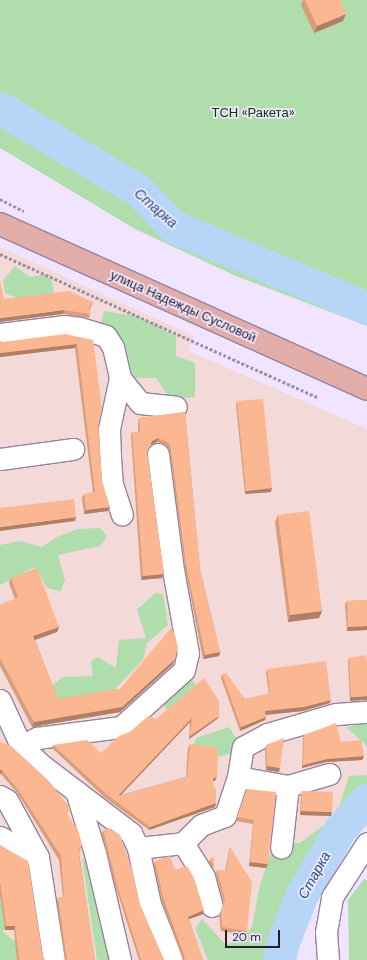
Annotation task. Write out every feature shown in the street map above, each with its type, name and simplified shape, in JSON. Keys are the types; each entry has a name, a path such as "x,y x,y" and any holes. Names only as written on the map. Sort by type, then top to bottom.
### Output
{"main road":[{"name":"улица Надежды Сусловой","path":"0,224 367,389"}],"lane":[{"path":"0,334 64,326 98,332 106,336 113,347 120,378 140,403 152,406 176,407"},
{"path":"120,378 108,429 112,484 122,514"},
{"path":"0,459 73,449"},
{"path":"21,746 36,738 121,727 184,670 188,653 172,570 158,454"},
{"path":"0,700 21,746 130,833 138,848 150,904 172,960"},
{"path":"138,848 183,843 201,825 224,816 238,777 243,747 267,734 336,714 367,712"},
{"path":"238,777 288,786 328,774"},
{"path":"281,848 288,786"},
{"path":"76,791 95,853 120,960"},
{"path":"0,796 7,800 38,857 54,960"},
{"path":"0,837 38,857"},
{"path":"183,843 204,877 212,906"},
{"path":"328,960 326,932 332,897 367,843"}],"path":[{"path":"0,254 316,397"}],"shaded area":[{"path":"0,247 194,336 189,351 367,429 367,779 232,960 0,960"}],"green space":[{"name":"ТСН «Ракета»","path":"0,0 367,0 367,326 236,276 135,229 0,148"},
{"path":"15,266 30,277 45,275 52,281 54,294 36,306 5,293 3,280"},
{"path":"104,311 140,317 176,336 176,356 195,363 195,397 171,399 156,378 133,378 124,342 101,323"},
{"path":"100,528 107,536 100,546 58,555 65,580 61,591 47,588 35,567 0,585 0,545 20,541 42,547 57,537 78,529"},
{"path":"155,593 163,594 168,625 147,643 143,660 114,690 43,704 38,696 63,677 93,676 91,661 98,657 116,668 119,640 146,638 137,610"},
{"path":"188,673 201,693 178,722 162,704"},
{"path":"367,719 367,746 347,728"},
{"path":"229,727 238,741 231,753 200,763 191,754 196,738"},
{"path":"367,775 367,790 360,796 320,877 298,928 292,960 208,960 195,928 202,919 226,945 240,939 252,927 259,889 274,843 300,843 336,816 349,776"},
{"path":"82,858 92,864 93,895 101,903 112,960 97,960"},
{"path":"364,879 367,880 367,960 349,960 348,900"},
{"path":"0,891 19,902 3,932 24,948 25,960 0,960"}],"building":[{"path":"305,0 340,0 346,14 317,26"},
{"path":"0,280 4,299 69,291 93,302 89,308 90,314 64,310 0,318"},
{"path":"65,334 93,340 102,408 98,425 102,481 110,507 86,510 84,494 95,492 77,344 0,353 0,341 3,342"},
{"path":"263,399 272,488 246,491 237,401"},
{"path":"185,412 200,569 220,652 205,655 186,565 171,449 169,443 158,438 152,441 147,452 164,574 143,576 132,432 140,432 139,418"},
{"path":"74,499 76,517 0,527 0,508"},
{"path":"309,511 322,611 290,615 278,515"},
{"path":"37,568 59,627 33,636 58,699 120,689 171,628 175,635 178,648 175,659 122,707 34,722 0,658 0,605 18,597 11,578"},
{"path":"367,600 367,626 348,627 347,601"},
{"path":"366,655 367,696 351,697 349,658"},
{"path":"326,661 331,700 304,707 265,711 266,717 241,727 222,674 226,673 245,699 270,693 267,669"},
{"path":"204,678 219,701 219,716 190,736 192,718 118,796 187,777 190,744 218,748 217,777 213,778 214,788 216,788 216,803 150,827 105,793 53,745 87,740 101,753 119,736 130,732 148,716 156,719"},
{"path":"336,723 341,742 361,740 364,756 327,759 303,765 304,735"},
{"path":"284,738 280,768 267,766 266,745"},
{"path":"0,742 11,746 49,781 70,808 67,814 78,830 82,845 78,850 95,960 67,960 58,898 64,897 61,856 19,791 2,770 0,770"},
{"path":"247,789 276,792 268,864 250,862 254,820 237,817"},
{"path":"302,791 333,792 332,812 301,811"},
{"path":"110,828 120,835 132,869 140,905 164,960 141,960 116,882 103,830"},
{"path":"0,845 28,861 43,958 45,960 19,960 15,926 6,926 0,881"},
{"path":"230,847 252,882 247,931 222,927 221,912 225,900 217,870 226,871"},
{"path":"170,856 175,870 187,866 194,878 204,910 188,917 203,960 184,960 185,958 163,897 155,861"},
{"path":"214,857 214,865 210,859"}],"waterway":[{"name":"Старка","path":"0,108 139,191 174,227 367,308"},
{"name":"Старка","path":"279,960 282,945 301,896 340,829 367,799"}]}
